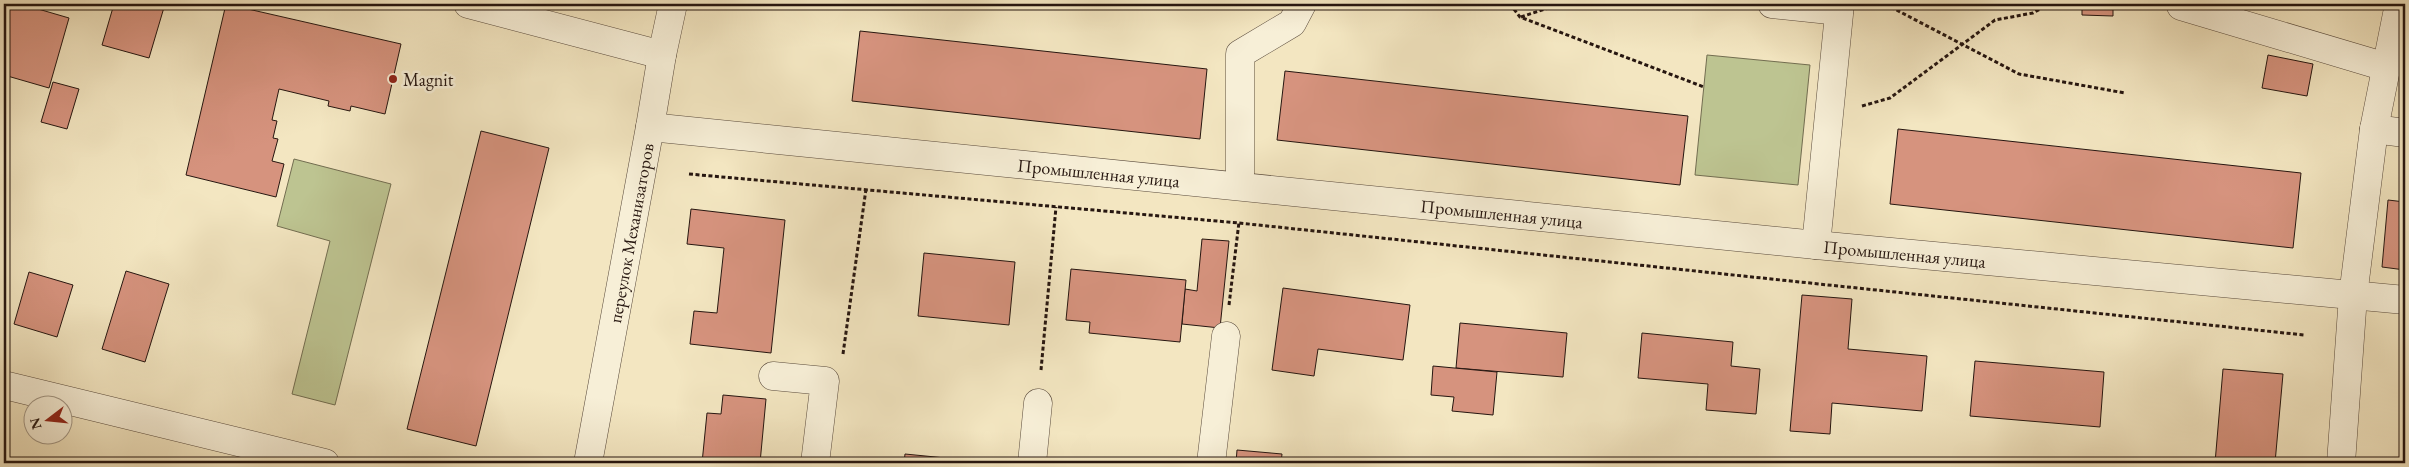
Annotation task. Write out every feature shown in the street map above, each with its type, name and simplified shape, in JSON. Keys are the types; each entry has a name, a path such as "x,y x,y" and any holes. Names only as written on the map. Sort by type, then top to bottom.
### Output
{"street":[{"path":"468,4 662,55"},
{"name":"переулок Механизаторов","path":"588,463 662,55 673,4"},
{"path":"1240,186 1240,54 1292,23 1302,4"},
{"path":"1772,4 1840,7 1831,115 1816,245"},
{"path":"2180,4 2181,6 2386,68"},
{"path":"2341,463 2353,296 2374,129 2399,4"},
{"name":"Промышленная улица","path":"650,127 1816,245 2405,300"},
{"path":"2374,129 2405,133"},
{"path":"1211,463 1226,336"},
{"path":"773,376 825,381 815,463"},
{"path":"4,385 325,463"},
{"path":"1032,463 1038,404"}],"path":[{"path":"1510,4 1520,17 1704,87"},
{"path":"1520,17 1560,4"},
{"path":"1884,4 2018,74 2125,93"},
{"path":"1831,115 1890,98 1996,20 2033,13 2049,4"},
{"path":"689,174 1239,223 2304,335"},
{"path":"1226,336 1239,223 1240,186"},
{"path":"825,381 843,355 866,189"},
{"path":"1038,404 1056,207"}],"green space":[{"path":"1707,55 1810,65 1798,185 1695,175"},
{"path":"294,159 391,184 335,405 292,394 330,241 277,226"}],"building":[{"path":"4,4 21,4 69,18 49,88 4,75"},
{"path":"114,4 165,4 149,58 102,45"},
{"path":"226,4 401,44 385,114 351,106 350,111 328,106 329,101 279,89 272,120 277,121 273,138 278,139 272,161 284,164 276,197 186,175"},
{"path":"2082,4 2113,4 2113,16 2082,15"},
{"path":"860,31 1207,69 1200,139 852,101"},
{"path":"2268,55 2313,64 2307,96 2262,88"},
{"path":"1285,71 1688,116 1680,185 1277,140"},
{"path":"53,82 79,89 67,129 41,122"},
{"path":"1898,129 2301,173 2293,248 1890,204"},
{"path":"481,131 549,148 476,446 407,429"},
{"path":"2388,200 2405,202 2405,270 2382,267"},
{"path":"691,209 785,220 771,353 690,344 694,311 717,313 724,248 687,244"},
{"path":"1202,239 1229,241 1220,328 1182,324 1185,289 1197,291"},
{"path":"924,253 1015,262 1009,325 918,316"},
{"path":"1071,269 1186,280 1180,342 1089,333 1090,322 1066,320"},
{"path":"126,271 169,284 145,362 102,349"},
{"path":"29,272 73,285 57,337 14,324"},
{"path":"1283,288 1410,305 1403,360 1318,349 1314,376 1272,370"},
{"path":"1802,295 1852,299 1848,349 1927,356 1922,411 1832,403 1830,434 1790,431"},
{"path":"1460,323 1567,333 1563,377 1456,368"},
{"path":"1642,333 1733,342 1731,366 1760,369 1756,414 1706,410 1708,384 1638,378"},
{"path":"1975,361 2104,372 2100,427 1970,416"},
{"path":"1433,366 1497,372 1493,415 1452,411 1454,397 1431,395"},
{"path":"2223,369 2283,374 2275,463 2215,463"},
{"path":"723,395 766,399 760,463 702,463 707,413 721,414"},
{"path":"1237,450 1282,454 1281,463 1236,463"},
{"path":"905,454 996,463 904,463"}],"place":[{"name":"Magnit","path":"393,79"}]}
